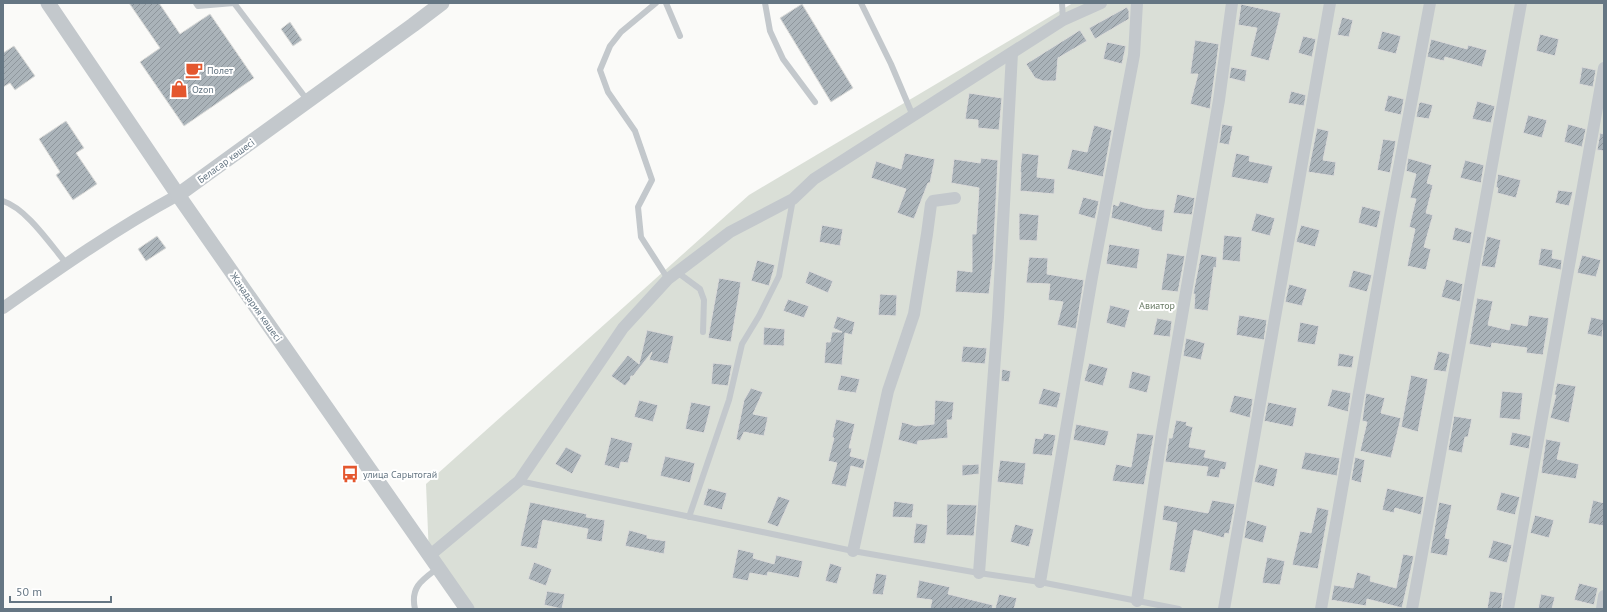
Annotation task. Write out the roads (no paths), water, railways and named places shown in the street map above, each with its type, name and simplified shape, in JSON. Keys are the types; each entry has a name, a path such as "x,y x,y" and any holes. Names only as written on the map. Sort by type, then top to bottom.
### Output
{"street":[{"name":"Жаңадария көшесі","path":"48,3 178,195 467,609"},
{"name":"Беласар көшесі","path":"3,308 66,263 140,216 178,195 442,3"},
{"path":"429,556 520,481 623,328 673,276 730,232 793,199 814,180 1063,20 1101,3"},
{"path":"1040,582 1092,277 1134,56 1137,3"},
{"path":"1137,601 1162,432 1219,100 1232,3"},
{"path":"1224,609 1330,3"},
{"path":"1322,609 1389,221 1430,3"},
{"path":"1412,609 1521,3"},
{"path":"979,573 998,317 1012,53"},
{"path":"1508,609 1604,68"},
{"path":"853,551 888,391 914,314 931,204 933,201 955,198"},
{"path":"1602,609 1604,596"}],"lane":[{"path":"196,3 198,6 234,3 308,101"},
{"path":"656,3 621,32 610,46 600,70 608,92 635,131 652,180 638,206 641,238 673,276 700,288 704,300 703,332"},
{"path":"666,3 680,36"},
{"path":"765,3 770,31 783,59 815,102"},
{"path":"862,3 891,64 913,116"},
{"path":"1062,3 1063,20"},
{"path":"689,517 729,400 742,344 759,316 779,276 793,199"},
{"path":"3,201 10,203 24,213 66,263"},
{"path":"520,481 853,551 1040,582 1179,609"},
{"path":"415,609 414,592 422,580 438,568"}],"place":[{"name":"Полет","path":"194,70"},
{"name":"Ozon","path":"179,89"},
{"name":"улица Сарытогай","path":"350,474"}],"park label":[{"name":"Авиатор","path":"1157,305"}]}
